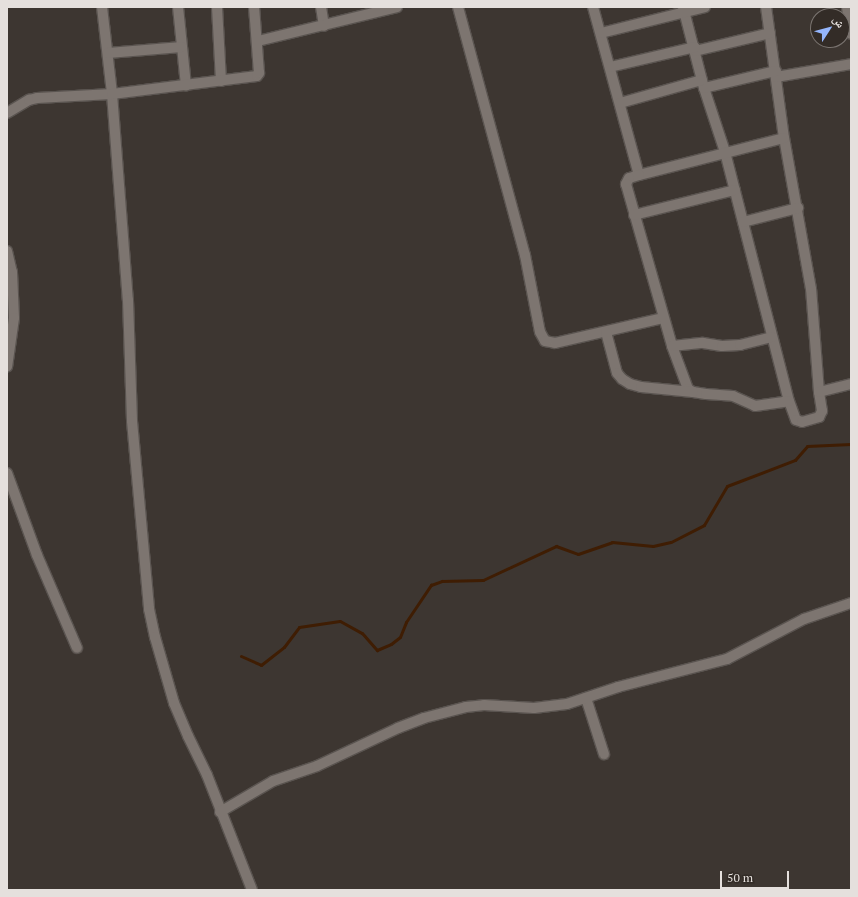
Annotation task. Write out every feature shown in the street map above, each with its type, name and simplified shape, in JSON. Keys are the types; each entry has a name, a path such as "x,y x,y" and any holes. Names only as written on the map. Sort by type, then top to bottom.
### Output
{"street":[{"path":"102,7 112,94 128,300 132,421 149,609 154,637 174,703 207,775 220,812 252,890"},
{"path":"178,7 186,86"},
{"path":"217,7 220,81"},
{"path":"7,113 29,100 37,98 112,94 255,77 259,75 258,41 254,7"},
{"path":"320,7 324,26"},
{"path":"258,41 324,26 359,12 396,7"},
{"path":"458,7 525,255 540,332 545,341 555,343 663,318"},
{"path":"593,7 639,175"},
{"path":"601,33 684,10 705,7"},
{"path":"684,10 703,84 725,152 789,401 796,420 799,422 819,417 822,411 819,392 811,289 798,208 784,138 766,7"},
{"path":"847,7 851,34"},
{"path":"610,67 770,33"},
{"path":"108,53 182,47"},
{"path":"620,103 703,84 851,64"},
{"path":"693,392 688,389 663,318 626,182 629,178 639,175 784,138"},
{"path":"634,215 735,190"},
{"path":"743,222 798,208"},
{"path":"7,251 12,272 14,295 12,341 7,367"},
{"path":"606,332 617,373 622,379 630,384 641,387 733,396 755,406 789,401"},
{"path":"672,346 703,343 722,346 740,345 772,337"},
{"path":"819,392 851,384"},
{"path":"7,473 37,555 77,648"},
{"path":"220,812 273,781 325,763 398,728 424,718 478,705 549,707 567,704 625,686 727,659 804,619 851,603"},
{"path":"586,698 604,754"}],"waterway":[{"path":"241,656 261,665 284,647 299,627 340,621 362,633 377,650 391,644 400,637 406,622 431,585 442,581 483,580 556,546 578,554 612,542 653,546 671,542 704,525 727,486 795,460 807,446 851,444"}]}
